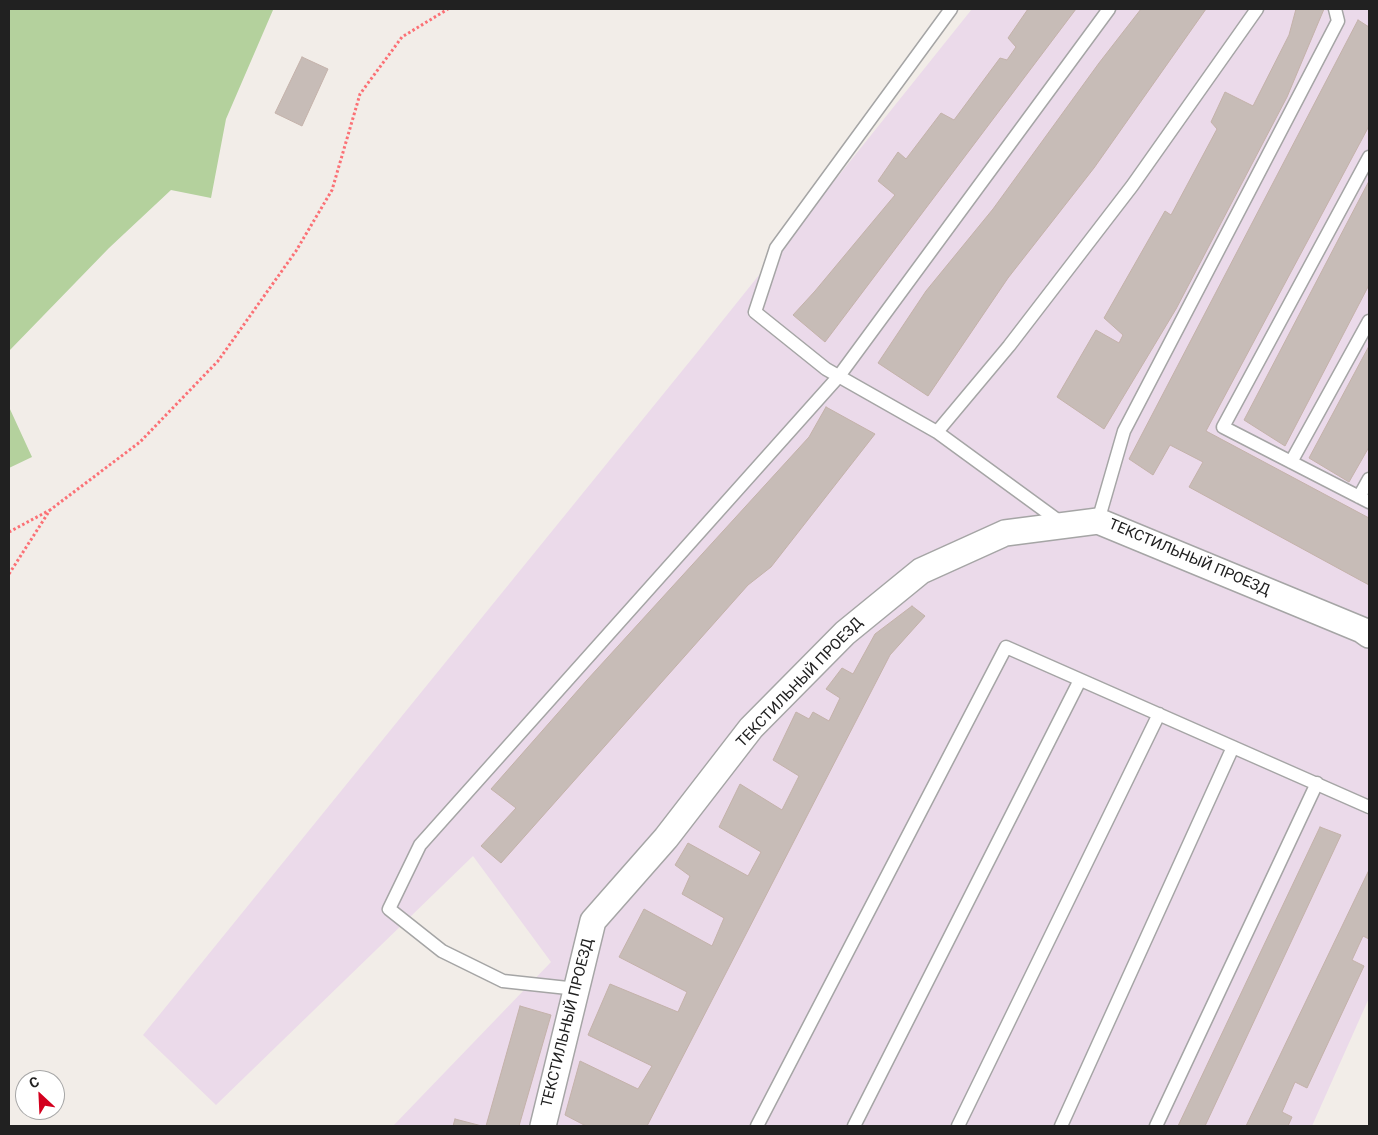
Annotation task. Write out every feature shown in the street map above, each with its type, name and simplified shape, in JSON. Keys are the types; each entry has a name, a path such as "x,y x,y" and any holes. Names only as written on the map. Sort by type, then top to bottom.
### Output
{"street":[{"name":"ТЕКСТИЛЬНЫЙ ПРОЕЗД","path":"543,1126 593,921 666,838 751,728 845,632 921,570 1005,533 1098,521 1362,630 1369,635"}],"lane":[{"path":"951,9 776,248 755,312 826,369 937,432 1065,525"},
{"path":"577,989 503,982 442,950 389,909 420,844 839,376 1110,9"},
{"path":"937,432 1009,346 1132,186 1257,9"},
{"path":"1098,521 1124,431 1338,21 1335,9"},
{"path":"1369,156 1223,427 1364,500 1369,479"},
{"path":"1291,462 1369,321"},
{"path":"757,1126 1006,647 1369,806"},
{"path":"854,1126 1080,680"},
{"path":"958,1126 1159,714"},
{"path":"1061,1126 1233,747"},
{"path":"1156,1126 1317,784"}],"path":[{"path":"9,532 50,510 140,442 218,361 296,251 332,190 360,94 402,37 448,9"},
{"path":"9,574 50,510"}],"shaded area":[{"path":"972,9 1369,9 1369,998 1312,1126 393,1126 551,962 473,856 216,1105 143,1035 699,350"}],"green space":[{"path":"9,9 276,9 273,10 226,119 211,198 171,190 109,248 9,351"},
{"path":"9,407 32,457 9,468"}],"building":[{"path":"1028,9 1076,9 825,342 793,315 895,195 878,181 898,152 906,159 941,113 954,120 1000,58 1007,60 1016,47 1008,38"},
{"path":"1141,9 1206,9 1094,168 1008,278 928,396 878,363 926,291 993,209 1099,63"},
{"path":"1296,9 1324,9 1287,97 1176,309 1104,429 1057,397 1096,330 1119,343 1123,335 1104,318 1165,211 1171,215 1217,129 1211,122 1225,92 1253,106 1289,35"},
{"path":"1358,20 1369,27 1369,126 1206,431 1369,518 1369,585 1189,487 1203,462 1170,445 1153,475 1129,459"},
{"path":"302,57 328,69 302,126 275,113"},
{"path":"1369,181 1369,285 1285,446 1244,420"},
{"path":"1369,346 1369,447 1349,482 1309,458"},
{"path":"826,407 875,434 771,567 748,585 501,863 481,846 516,808 491,789 587,680 809,437"},
{"path":"912,606 925,616 890,655 647,1126 586,1126 565,1115 580,1061 638,1089 652,1066 588,1035 610,984 678,1012 687,992 619,957 644,909 712,946 724,918 682,894 690,876 675,865 688,843 748,876 761,852 719,827 740,784 782,810 799,776 773,760 796,712 809,719 813,712 829,721 840,698 826,689 842,668 853,674 875,634"},
{"path":"1320,827 1341,835 1205,1126 1178,1126"},
{"path":"1369,870 1369,939 1363,936 1352,960 1364,966 1307,1088 1295,1082 1282,1112 1292,1117 1288,1126 1246,1126"},
{"path":"520,1006 551,1015 519,1126 486,1126"},
{"path":"455,1119 482,1126 453,1126"}]}
